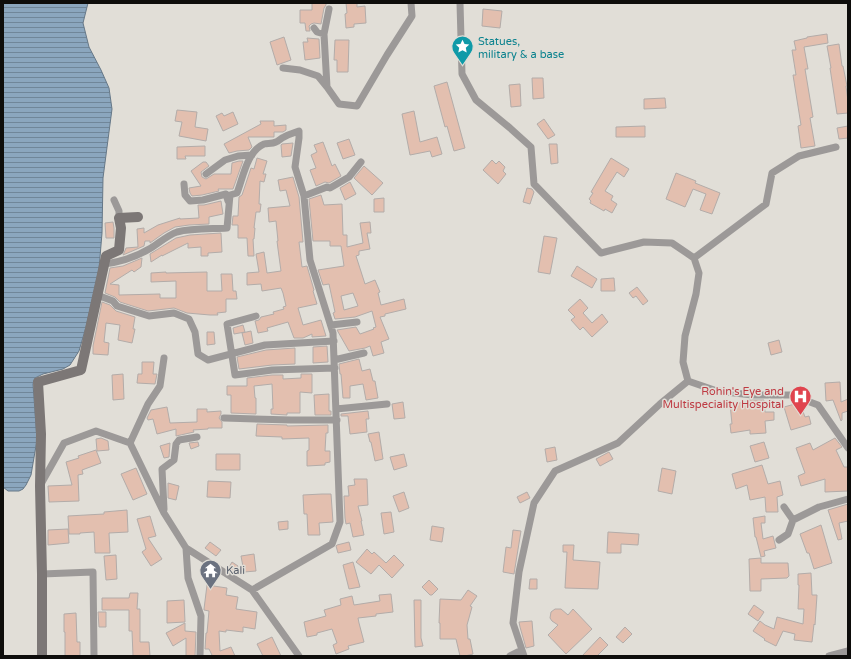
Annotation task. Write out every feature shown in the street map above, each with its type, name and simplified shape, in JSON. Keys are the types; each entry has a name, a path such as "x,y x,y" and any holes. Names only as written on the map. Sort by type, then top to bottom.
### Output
{"street":[{"path":"283,68 300,70 318,76 328,87 339,104 357,106 412,16 411,3"},
{"path":"460,3 462,74 476,100 531,147 534,184 601,253 644,242 672,243 694,258 699,273 696,294 685,336 683,362 688,381"},
{"path":"328,87 324,34 329,9"},
{"path":"314,28 317,32 324,34"},
{"path":"104,264 118,263 129,259 176,232 228,228 230,195 237,193 252,155 264,144 276,142 284,136 299,131 295,167 304,196 310,260 331,325 334,341 340,522 332,544 252,590"},
{"path":"694,258 766,204 772,173 799,156 836,147"},
{"path":"206,174 225,160 238,156 252,155"},
{"path":"304,196 327,187 330,188 349,177 361,162"},
{"path":"184,184 185,195 190,202 226,194 229,204"},
{"path":"42,656 40,486 41,434 38,382 81,370 106,256 119,250 121,228 119,211 114,200"},
{"path":"119,218 138,217"},
{"path":"97,295 113,301 117,306 149,316 174,313 189,318 195,332 198,354 208,360 265,345 334,341"},
{"path":"256,316 227,324 235,375 334,364 364,353"},
{"path":"331,325 357,322"},
{"path":"130,443 148,404 160,386 164,358"},
{"path":"688,381 717,391 752,395 790,394 818,405 848,448"},
{"path":"510,656 523,653 513,623 519,572 534,503 555,471 618,443 660,404 688,381"},
{"path":"336,408 386,404"},
{"path":"224,418 337,420"},
{"path":"40,486 64,443 96,431 130,443 164,513 186,548 252,590 299,656"},
{"path":"164,513 162,469 174,460 176,444 179,440 197,437"},
{"path":"779,540 788,534 793,520 819,507 848,499"},
{"path":"784,507 793,520"},
{"path":"186,548 188,578 201,616 200,656"},
{"path":"42,574 93,572 94,656"},
{"path":"829,656 848,651"}],"water":[{"path":"3,3 88,3 83,23 89,47 109,88 112,109 103,178 102,233 99,269 86,327 79,351 70,365 63,369 43,374 35,378 33,384 37,440 31,475 23,489 19,491 8,491 3,487"}],"building":[{"path":"312,3 326,3 326,5 321,24 311,24 309,26 310,31 306,31 305,23 300,23 300,10 312,10"},
{"path":"346,3 357,3 357,7 365,6 366,23 354,24 354,27 346,28"},
{"path":"483,9 502,11 500,28 482,26"},
{"path":"827,34 828,43 804,47 808,69 805,69 813,117 810,118 815,146 801,148 798,126 801,125 793,75 796,75 792,50 796,50 794,41 807,37"},
{"path":"284,37 291,60 277,65 270,42"},
{"path":"307,38 319,39 320,58 305,60 303,42 308,42"},
{"path":"335,40 349,40 348,72 337,72 337,60 334,60"},
{"path":"839,44 847,86 848,113 837,114 827,46"},
{"path":"532,78 543,78 544,98 533,99"},
{"path":"447,82 465,148 454,151 447,126 445,127 434,86"},
{"path":"520,84 521,106 511,107 509,85"},
{"path":"665,98 666,108 644,109 644,99"},
{"path":"177,110 197,112 195,127 208,129 206,141 179,136 182,122 175,121"},
{"path":"414,111 420,142 437,137 442,154 432,157 430,151 410,155 402,114"},
{"path":"233,112 238,124 223,131 216,116 222,113 224,116"},
{"path":"544,119 555,135 548,139 537,124"},
{"path":"260,121 274,121 274,126 286,125 286,130 283,132 274,132 274,137 248,137 252,147 249,150 229,153 224,144 261,124"},
{"path":"645,126 645,137 616,137 616,127"},
{"path":"848,126 848,138 839,139 837,128"},
{"path":"349,139 355,155 343,159 337,143"},
{"path":"323,142 332,166 335,164 341,176 329,183 325,182 316,186 310,170 316,168 311,155 317,152 314,145"},
{"path":"293,143 291,156 282,157 281,145"},
{"path":"549,144 557,144 558,163 551,164"},
{"path":"205,146 205,156 185,156 186,159 177,159 177,147"},
{"path":"257,158 267,161 263,174 266,174 264,182 260,181 259,204 261,204 260,212 256,212 253,239 254,256 248,256 247,238 238,238 238,225 232,225 233,216 238,216 239,197 242,195 251,168 254,169"},
{"path":"611,158 629,169 624,177 617,172 605,191 613,196 611,200 617,204 612,213 605,209 604,211 590,203 591,201 589,199 593,193 591,192"},
{"path":"492,160 496,164 499,161 505,167 503,171 506,174 498,184 483,170"},
{"path":"243,161 233,189 218,189 219,191 192,196 189,188 201,186 191,171 203,162 206,162 209,166 201,172 202,177 206,179 214,174 231,174 232,163"},
{"path":"364,166 383,183 372,195 354,178"},
{"path":"676,173 696,181 695,183 720,193 712,214 700,210 706,194 693,189 685,207 666,199"},
{"path":"293,177 299,197 303,242 299,242 302,267 307,266 317,304 298,308 303,325 321,320 326,336 312,337 312,334 303,338 294,338 288,322 267,328 268,331 258,333 255,321 259,320 261,317 274,314 273,312 284,309 283,307 286,306 281,288 262,291 261,284 247,285 247,273 259,272 256,254 264,252 267,273 281,271 276,221 269,222 268,208 290,206 286,190 280,191 278,180"},
{"path":"350,182 356,194 345,200 340,188"},
{"path":"527,188 532,189 534,192 530,204 523,202"},
{"path":"321,195 324,205 342,204 343,235 347,235 347,247 363,243 360,223 370,222 371,233 367,233 370,249 359,251 359,255 356,256 365,284 375,280 380,292 378,293 381,305 404,299 406,309 385,314 385,316 380,317 389,339 381,342 384,353 373,356 370,346 349,351 337,330 356,327 360,334 376,327 372,311 355,317 335,319 329,284 323,285 318,270 344,266 341,246 330,246 330,241 313,241 309,199","holes":["353,293 358,306 344,310 341,296"]},
{"path":"384,198 384,212 374,212 374,199"},
{"path":"221,201 223,214 209,217 209,224 175,227 150,243 150,241 145,241 144,246 123,255 126,248 138,247 137,229 144,228 144,233 158,225 180,218 199,218 198,205"},
{"path":"113,222 114,238 106,238 105,223"},
{"path":"221,233 222,252 208,253 208,256 201,256 201,247 188,248 188,243 162,255 151,262 150,254 176,238 190,235"},
{"path":"544,236 557,238 550,274 538,272"},
{"path":"142,258 141,267 134,272 132,270 110,284 119,285 119,295 160,294 160,298 176,298 176,281 151,282 151,273 207,272 207,291 222,291 221,274 232,274 233,291 236,291 237,299 226,299 226,312 217,313 218,315 210,315 187,313 174,308 148,311 120,302 115,297 105,293 110,268 123,266"},
{"path":"577,266 597,279 592,288 571,276"},
{"path":"614,278 615,291 601,291 601,279"},
{"path":"637,287 648,301 643,305 636,296 633,298 629,293"},
{"path":"580,299 588,308 583,313 592,323 602,314 608,322 592,337 583,327 580,330 571,320 575,317 568,310"},
{"path":"102,302 110,305 116,311 135,317 133,329 135,329 132,343 118,340 120,325 106,323 104,342 109,343 108,355 93,354 93,346"},
{"path":"243,325 245,332 234,334 233,328"},
{"path":"251,331 253,343 245,345 242,333"},
{"path":"207,332 214,332 215,344 207,345"},
{"path":"779,340 782,352 771,355 768,343"},
{"path":"327,346 328,362 313,363 313,347"},
{"path":"295,348 295,364 239,369 237,357 266,350"},
{"path":"359,359 362,371 370,369 373,381 375,381 378,398 366,400 363,384 350,386 350,398 343,398 339,364"},
{"path":"142,362 154,362 153,374 157,374 155,384 137,383 138,374 142,374"},
{"path":"123,374 124,399 113,400 112,375"},
{"path":"301,374 312,374 312,393 300,392 300,413 287,413 287,415 271,414 271,409 273,409 272,384 254,386 256,414 231,413 231,395 227,395 227,386 247,386 247,378 283,375 283,379 301,378"},
{"path":"840,382 841,402 848,399 848,411 842,413 841,421 833,400 826,401 825,383"},
{"path":"329,394 329,411 331,411 331,415 315,415 314,395"},
{"path":"748,400 764,400 765,412 774,412 774,420 765,421 766,433 750,434 750,430 731,433 730,424 732,424 730,404 748,402"},
{"path":"403,402 405,418 394,419 392,404"},
{"path":"795,404 797,410 802,409 805,417 809,416 811,424 791,430 784,407"},
{"path":"167,407 170,423 197,422 197,409 207,409 207,412 221,411 219,418 222,422 222,428 193,430 194,432 176,436 176,429 157,434 153,419 148,420 147,418 151,410"},
{"path":"368,411 369,419 366,419 367,432 350,434 348,416 341,416 341,414"},
{"path":"257,424 287,426 328,425 325,451 330,451 330,462 325,463 325,465 307,466 309,438 282,439 282,437 256,436"},
{"path":"379,432 383,459 375,461 368,434"},
{"path":"101,438 108,441 109,450 97,451 96,439"},
{"path":"835,438 842,447 836,450 844,467 848,467 848,491 825,492 825,479 801,486 798,476 805,473 796,448 810,443 813,450"},
{"path":"198,442 199,446 191,449 189,443"},
{"path":"764,442 769,458 755,462 750,446"},
{"path":"170,443 169,457 164,458 160,446"},
{"path":"555,447 557,460 547,462 545,449"},
{"path":"96,450 101,463 82,470 83,474 78,475 79,501 49,502 48,486 72,485 66,462"},
{"path":"609,452 613,459 600,466 596,459"},
{"path":"216,454 240,454 240,470 216,470"},
{"path":"404,454 407,466 394,470 390,457"},
{"path":"762,465 768,484 780,481 783,495 777,497 778,512 766,512 765,497 750,500 747,485 736,489 732,474"},
{"path":"136,468 147,494 133,500 121,474"},
{"path":"662,468 676,471 672,494 658,491"},
{"path":"354,479 367,479 368,505 358,506 364,535 353,537 350,523 346,524 344,496 349,496 348,486 355,485"},
{"path":"208,481 231,482 230,498 207,497"},
{"path":"168,483 179,486 176,500 168,498"},
{"path":"404,492 409,508 399,512 393,496"},
{"path":"527,492 530,498 520,503 517,497"},
{"path":"331,494 333,522 319,523 320,535 308,535 307,514 304,514 303,495"},
{"path":"848,504 848,521 839,523 842,539 838,540 828,510"},
{"path":"127,510 128,532 109,533 110,553 95,553 94,532 69,534 68,516 104,514 104,512"},
{"path":"391,512 394,532 384,534 381,513"},
{"path":"150,516 156,536 148,538 162,559 151,566 142,552 146,549 137,519"},
{"path":"765,516 765,523 761,523 763,539 773,536 776,548 764,551 765,556 761,557 755,537 753,518"},
{"path":"288,521 288,529 279,530 278,522"},
{"path":"821,525 832,563 814,569 809,553 807,553 800,534"},
{"path":"432,526 444,528 442,542 430,540"},
{"path":"68,529 69,543 48,545 48,530"},
{"path":"513,530 521,531 514,574 503,572 506,547 511,548"},
{"path":"608,532 639,534 638,545 621,544 621,553 607,553"},
{"path":"210,542 221,550 216,556 205,548"},
{"path":"349,542 351,550 338,553 337,545"},
{"path":"563,545 574,545 573,560 600,562 598,589 565,588 567,552 563,552"},
{"path":"367,549 372,554 374,552 386,563 394,555 404,565 392,578 379,565 371,574 356,562"},
{"path":"254,554 256,571 244,572 241,556"},
{"path":"116,555 117,579 106,580 104,556"},
{"path":"761,558 761,563 788,563 789,576 787,578 761,579 761,591 750,591 749,559"},
{"path":"232,562 238,566 234,573 228,569"},
{"path":"353,562 360,587 349,589 343,565"},
{"path":"811,573 812,595 817,595 812,642 794,640 795,634 783,631 776,646 764,640 765,639 753,631 760,621 774,629 777,617 803,624 804,609 798,609 798,574"},
{"path":"530,579 537,579 537,589 529,589"},
{"path":"429,580 438,589 432,595 430,595 422,587"},
{"path":"207,585 227,588 226,595 238,597 236,609 257,612 255,629 243,627 243,632 226,630 226,632 219,631 220,651 231,647 235,656 209,656 212,655 209,649 205,649 209,611 204,610"},
{"path":"468,590 477,596 470,606 472,607 467,625 468,639 470,639 473,654 460,656 456,639 440,639 440,599 461,600"},
{"path":"130,593 138,593 137,609 140,609 140,642 149,642 150,656 133,656 132,631 129,631 129,610 102,610 102,598 129,598"},
{"path":"391,594 393,612 358,618 364,642 348,646 349,649 336,654 333,645 337,643 332,629 307,637 304,622 326,616 324,610 341,605 340,599 352,596 354,605 380,601 379,595"},
{"path":"184,600 185,622 167,623 167,601"},
{"path":"414,600 421,600 421,638 423,646 415,647"},
{"path":"754,605 764,612 758,621 748,614"},
{"path":"555,609 561,609 568,615 573,609 592,629 566,654 548,635 558,625 550,618 551,612"},
{"path":"98,612 106,612 106,627 99,627"},
{"path":"76,613 77,642 80,642 80,656 65,656 64,614"},
{"path":"532,621 534,646 526,648 519,622"},
{"path":"185,623 185,631 196,632 195,656 186,656 186,638 173,646 166,633"},
{"path":"625,627 632,634 623,643 616,637"},
{"path":"272,637 281,656 263,656 257,644"},
{"path":"600,637 608,645 597,656 582,656"}],"place":[{"name":"Statues, military & a base","path":"462,66"},
{"name":"Rohin's Eye and Multispeciality Hospital","path":"800,416"},
{"name":"Kali","path":"211,590"}]}
